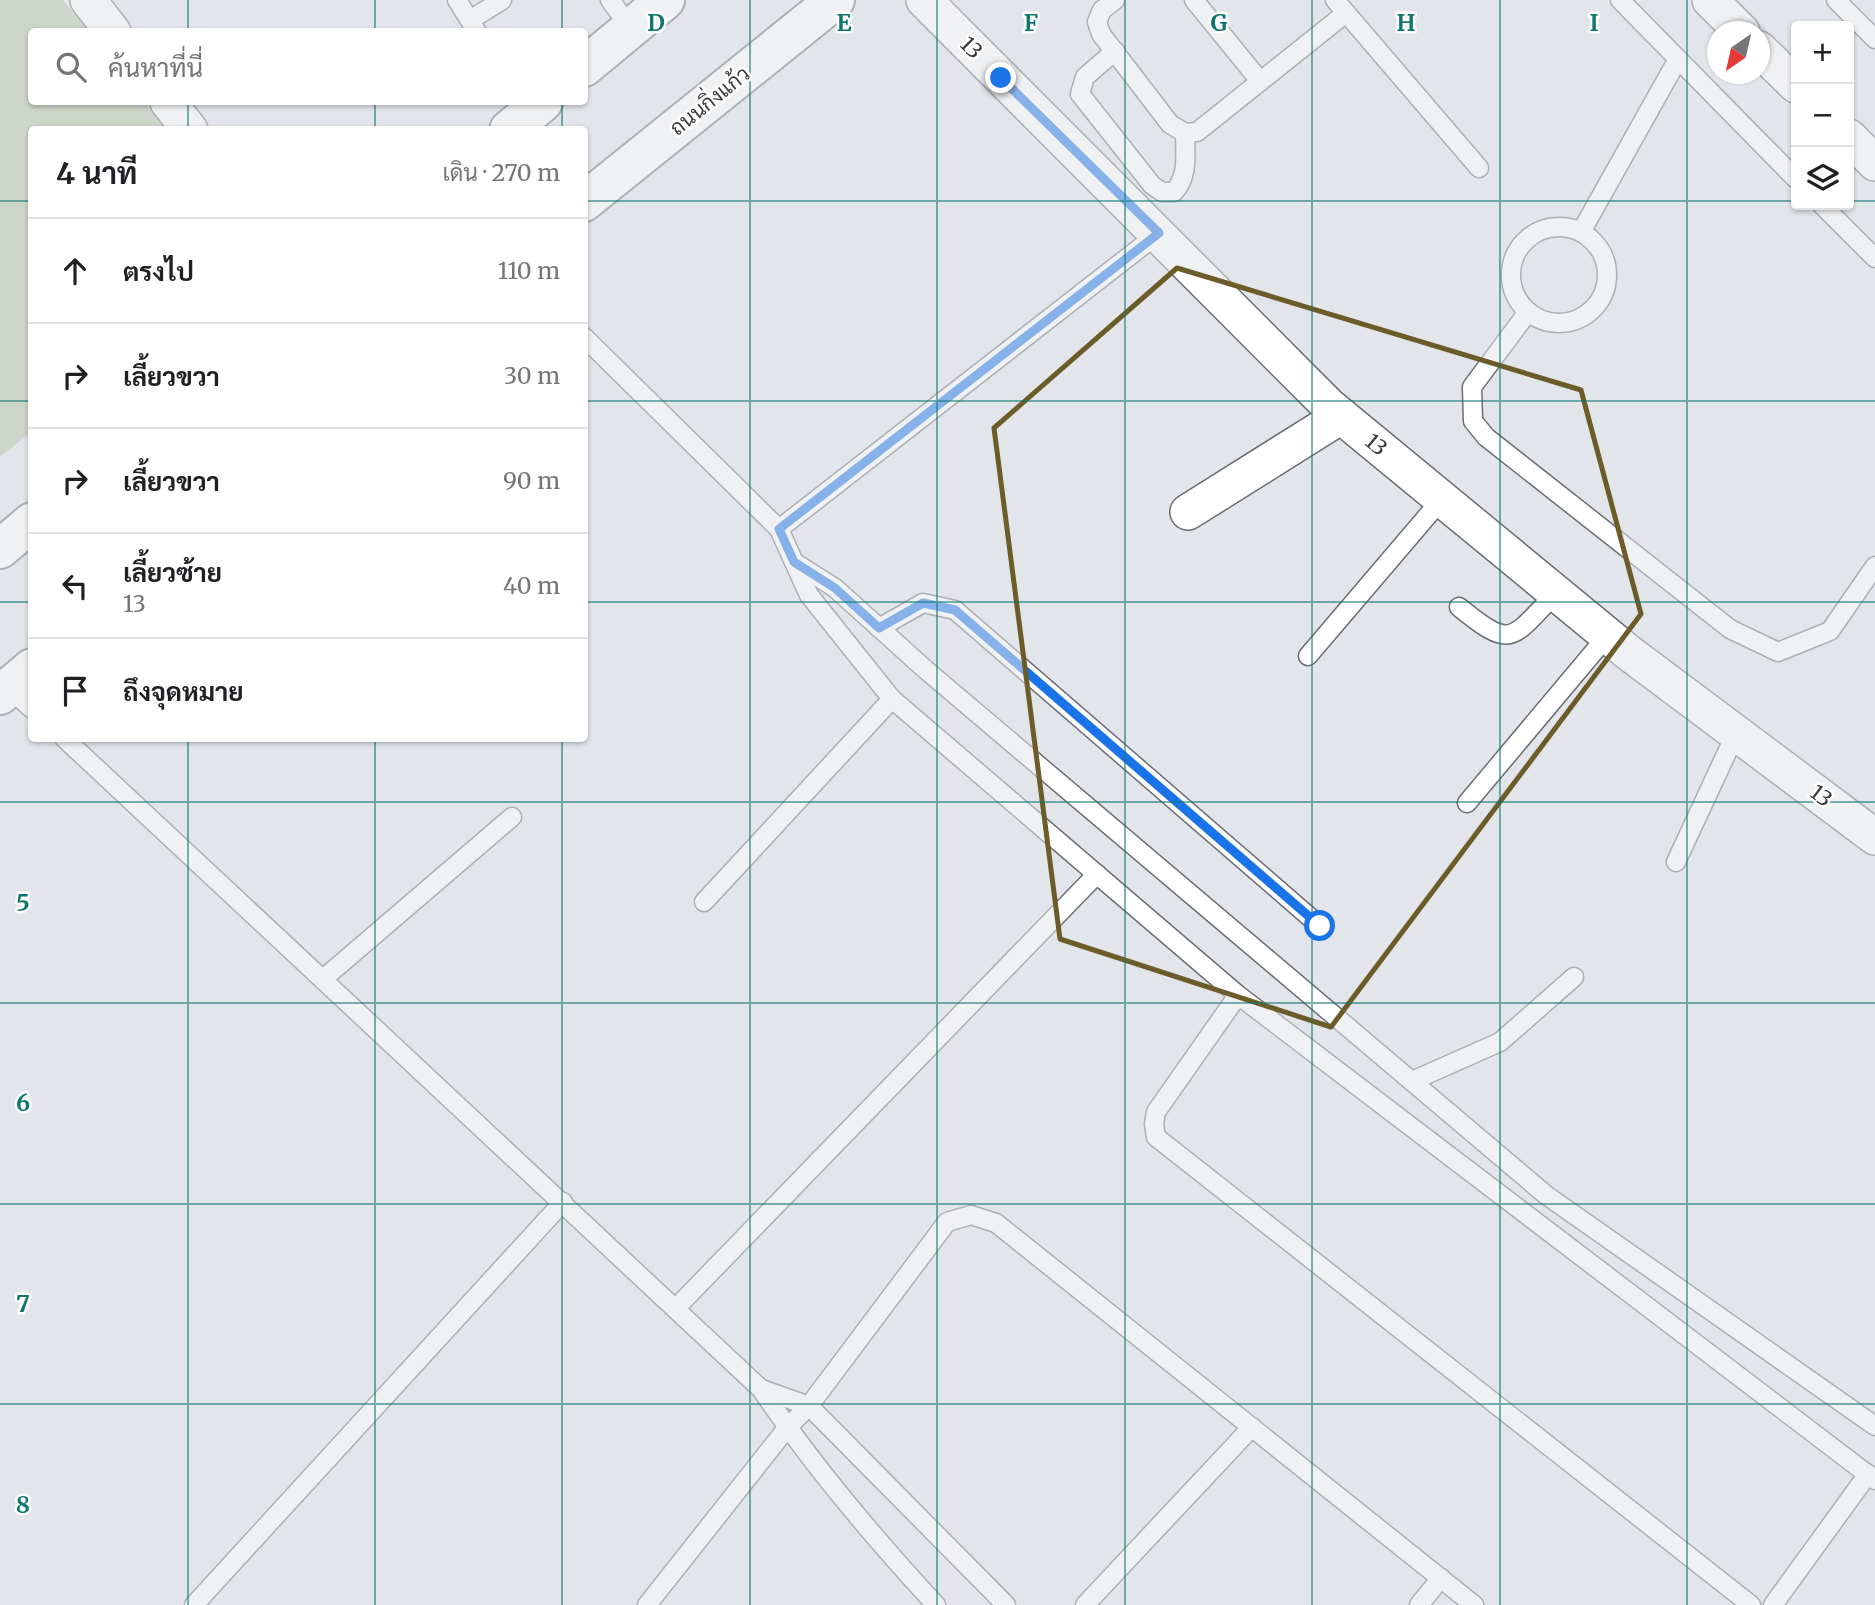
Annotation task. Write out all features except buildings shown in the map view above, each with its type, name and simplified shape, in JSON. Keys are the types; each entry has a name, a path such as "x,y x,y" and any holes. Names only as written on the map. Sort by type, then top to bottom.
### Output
{"main road":[{"path":"588,61 620,14 665,0"},
{"name":"ถนนกิ่งแก้ว","path":"588,199 835,0"},
{"path":"0,549 28,525"}],"street":[{"path":"88,0 110,28"},
{"name":"13","path":"924,0 1341,416 1608,635 1875,836"},
{"path":"1710,0 1731,21"},
{"path":"1770,60 1795,84"},
{"path":"170,105 187,126"},
{"path":"1854,142 1875,163"},
{"path":"1188,512 1341,416"}],"lane":[{"path":"457,0 474,26 502,0"},
{"path":"1115,0 1102,10 1097,22 1101,34 1170,124 1185,133 1197,132 1260,81 1340,6 1479,168"},
{"path":"1194,0 1260,81"},
{"path":"1620,0 1791,174"},
{"path":"1836,0 1875,39"},
{"path":"1115,51 1085,77 1080,94 1152,185 1161,192 1174,192 1180,185 1185,171 1185,133"},
{"path":"1581,232 1678,59"},
{"path":"1827,210 1875,258"},
{"path":"1565,227 1581,232 1594,242 1603,256 1608,271 1606,286 1600,301 1590,312 1577,320 1547,322 1528,312 1513,291 1510,275 1513,258 1521,244 1533,233 1565,227"},
{"path":"779,529 1159,233"},
{"path":"1528,312 1472,387 1473,421 1486,437 1730,629 1778,652 1830,631 1875,566"},
{"path":"588,341 779,529 809,595 892,699 1238,995 1871,1477 1773,1605"},
{"path":"1308,656 1441,500"},
{"path":"794,562 835,588 1546,1195 1875,1426"},
{"path":"1458,607 1485,628 1499,635 1509,635 1522,628 1556,593"},
{"path":"879,628 923,603 955,610 1320,926"},
{"path":"1467,803 1608,635"},
{"path":"704,902 892,699"},
{"path":"1676,862 1736,733"},
{"path":"68,742 761,1389 787,1428 876,1540 936,1605"},
{"path":"323,979 512,817"},
{"path":"676,1308 1097,874"},
{"path":"1412,1081 1500,1042 1574,977"},
{"path":"1238,995 1156,1112 1156,1137 1751,1605"},
{"path":"194,1605 563,1202"},
{"path":"647,1605 787,1428 809,1406 947,1222 971,1215 996,1223 1474,1605"},
{"path":"761,1389 809,1406 1006,1605"},
{"path":"1085,1605 1252,1427"},
{"path":"1419,1605 1441,1578"}],"highlighted area":[{"path":"1177,268 1581,390 1641,614 1331,1027 1060,939 994,428"}],"green space":[{"path":"0,0 63,0 86,28 28,28 28,105 147,105 164,126 28,126 28,434 0,457"}],"route":[{"path":"1001,78 1159,233 779,529 794,562 835,588 879,628 923,603 955,610 1320,926"}]}
